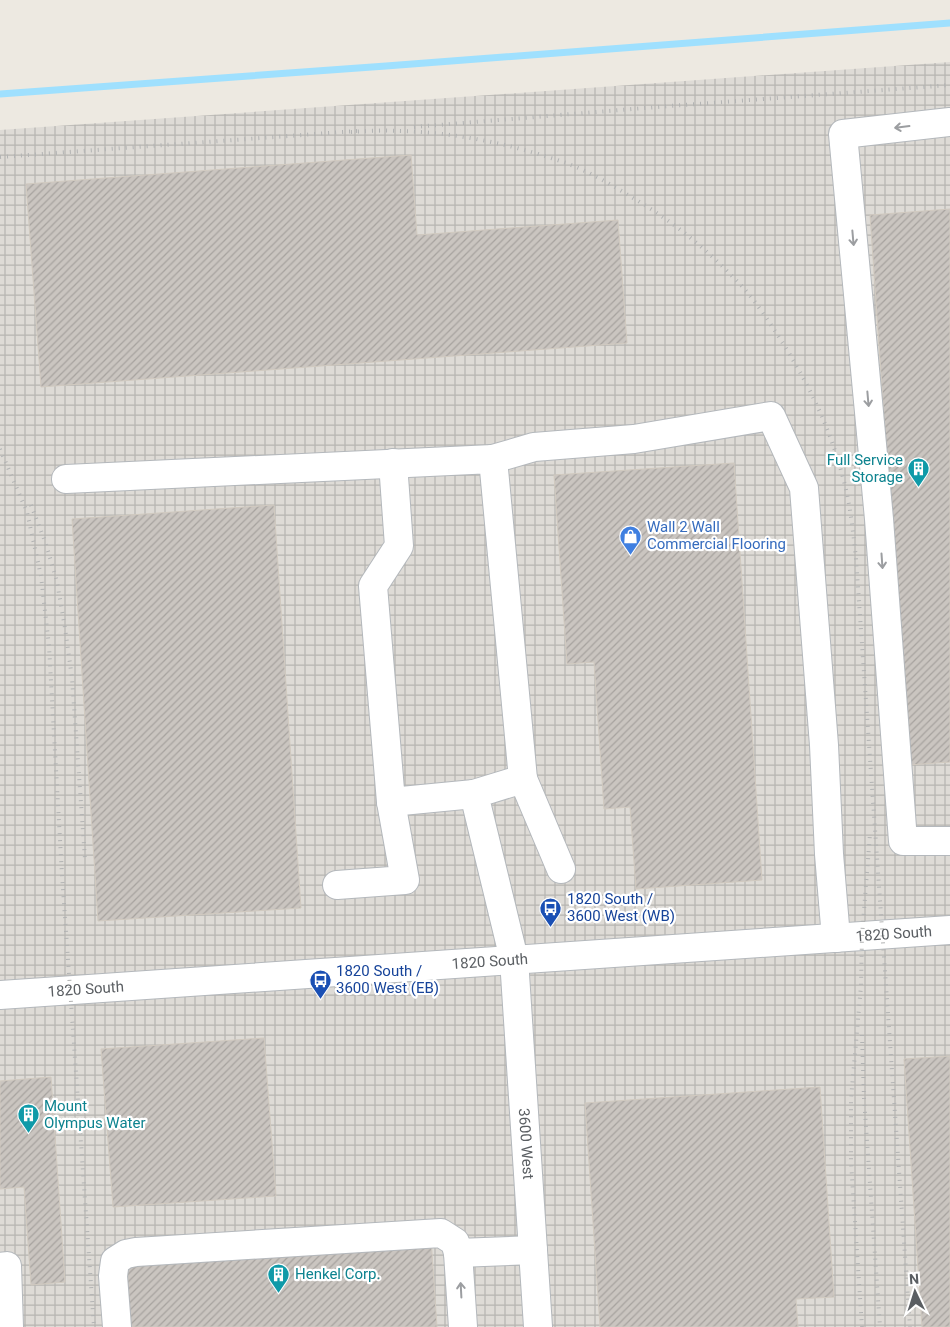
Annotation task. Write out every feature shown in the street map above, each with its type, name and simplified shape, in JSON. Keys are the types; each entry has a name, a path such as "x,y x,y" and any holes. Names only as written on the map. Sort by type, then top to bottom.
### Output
{"street":[{"path":"950,122 843,134 879,519 903,841 950,841"},
{"path":"66,479 493,459 534,447 634,439 771,416 804,488 817,648 836,938"},
{"path":"493,459 523,779 561,869"},
{"path":"337,885 404,880 391,802 373,586 399,546 393,463"},
{"path":"391,802 474,794 523,779"},
{"name":"3600 West","path":"474,794 514,959 538,1327"},
{"name":"1820 South","path":"0,994 950,930"},
{"path":"117,1327 113,1276 115,1261 126,1254 441,1233 455,1242 458,1253 463,1327"},
{"path":"458,1253 533,1250"},
{"path":"0,1266 7,1266 9,1327"}],"shaded area":[{"path":"950,62 950,1327 0,1327 0,130"}],"building":[{"path":"411,155 417,235 618,220 627,343 41,387 26,184"},
{"name":"Full Service Storage","path":"950,209 950,762 908,765 870,215"},
{"path":"734,463 762,880 636,889 630,807 604,809 594,662 567,664 554,475"},
{"path":"274,505 301,908 98,921 72,519"},
{"path":"264,1038 276,1196 113,1207 101,1049"},
{"path":"950,1056 950,1327 922,1327 904,1059"},
{"name":"Mount Olympus Water","path":"51,1077 65,1282 31,1285 24,1187 0,1189 0,1081"},
{"path":"820,1087 834,1297 796,1299 798,1327 600,1327 585,1103"},
{"name":"Henkel Corp.","path":"431,1238 437,1327 127,1327 122,1259"}],"waterway":[{"path":"0,94 950,23"}],"railway":[{"path":"414,127 950,85"},
{"path":"0,157 357,131"},
{"path":"351,132 418,132 483,140 546,156 584,170 609,184 646,206 685,233 709,253 737,281 775,331 814,399 830,436 845,485 856,559 910,1327"},
{"path":"0,449 27,512 41,576 49,646 62,875 94,1327"},
{"path":"31,505 46,544 57,582 65,628 72,678 85,859"},
{"path":"862,1327 851,1162 851,1099 861,986 862,936 870,834"},
{"path":"862,1035 864,1098 880,1327"}],"place":[{"name":"Full Service Storage","path":"919,488"},
{"name":"Wall 2 Wall Commercial Flooring","path":"631,555"},
{"name":"1820 South / 3600 West (WB)","path":"551,927"},
{"name":"1820 South / 3600 West (EB)","path":"320,999"},
{"name":"Mount Olympus Water","path":"28,1134"},
{"name":"Henkel Corp.","path":"279,1293"}]}
